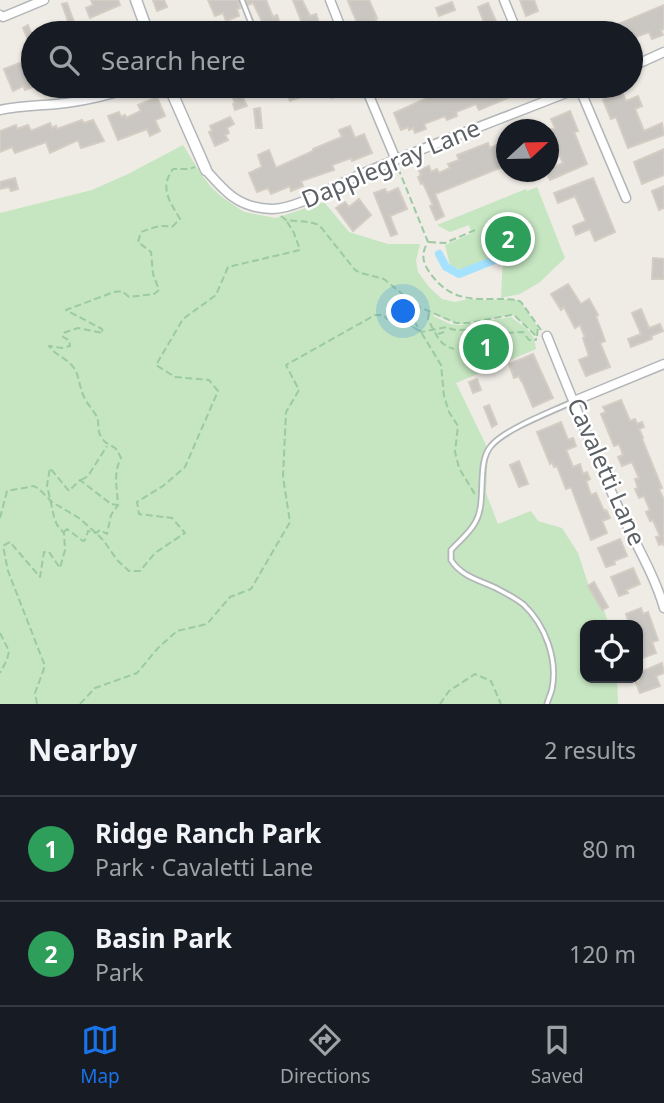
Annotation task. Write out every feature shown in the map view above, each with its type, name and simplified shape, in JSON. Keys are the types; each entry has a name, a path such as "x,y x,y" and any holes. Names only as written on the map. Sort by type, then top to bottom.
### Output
{"street":[{"path":"0,15 3,17 44,0"},
{"path":"135,0 143,21"},
{"path":"330,0 338,21"},
{"path":"504,0 512,21"},
{"path":"643,62 664,52"},
{"path":"0,110 98,98"},
{"path":"174,98 204,167"},
{"path":"370,98 396,160"},
{"name":"Dapplegray Lane","path":"204,167 227,194 249,205 274,209 300,203 364,173 554,98"},
{"path":"586,98 626,198"},
{"name":"Cavaletti Lane","path":"547,336 616,502 664,608"},
{"path":"574,401 664,364"}],"lane":[{"path":"242,0 250,21"},
{"path":"547,704 552,688 553,668 550,648 540,624 523,604 462,573 451,560 451,550 476,522 488,449 502,436 574,401"}],"path":[{"path":"396,160 428,242"},
{"path":"64,533 67,529 83,541 88,531 96,533 100,530 107,534 111,515 118,505 116,467 121,458 115,448 101,438 97,429 97,418 85,399 78,382 79,377 73,367 49,346 70,346 63,333 78,328 103,333 102,329 94,324 66,310 114,292 122,291 129,297 154,294 159,290 153,274 150,252 138,242 142,232 156,226 172,227 180,219 168,199 166,187 167,177 173,169 204,167"},
{"path":"0,518 7,491 34,486 96,533 129,571 141,570 155,553 185,533 172,518 139,514 136,502 163,486 185,467 218,391 209,380 174,377 156,365 183,319 216,295 228,267 300,250 286,220 274,209"},
{"path":"286,220 309,221 320,226 355,270 384,279 403,296 429,312 462,324 511,315 537,337"},
{"path":"428,242 445,243 475,230"},
{"path":"428,242 423,251 425,264 446,290 468,299 517,300 547,336"},
{"path":"403,296 413,321 441,365 444,396 449,412 458,426 456,452 459,468 481,500"},
{"path":"429,312 428,320 440,342 454,349"},
{"path":"80,704 95,688 137,673 177,631 206,624 230,597 251,589 290,522 283,477 286,412 299,390 286,365 375,315 405,323 421,332 447,327 451,330 470,330 477,335 485,335"},
{"path":"405,323 413,321"},
{"path":"413,321 413,327"},
{"path":"505,334 523,332 529,340 536,340 538,327"},
{"path":"500,329 505,334 505,343 495,350 486,345 485,335 488,330 500,329"},
{"path":"437,335 444,332"},
{"path":"37,704 35,693 45,666 8,571 3,546 10,542 40,577 44,552 49,552 61,568 65,550 64,533 54,517 47,485 50,468 69,491 88,475 108,445"},
{"path":"80,480 111,505 118,505"},
{"path":"0,632 9,651 0,673"},
{"path":"440,704 449,691 475,674 491,681 501,704"}],"green space":[{"path":"183,145 211,187 244,212 276,218 324,202 349,232 388,244 420,244 416,261 418,272 442,299 455,302 468,299 514,299 521,302 538,327 537,337 511,315 462,324 433,316 450,324 460,325 511,317 534,338 536,349 456,383 488,449 486,493 498,524 531,511 538,521 562,528 578,553 591,593 604,610 607,620 580,620 580,683 617,683 618,704 0,704 0,213 92,190"},
{"path":"537,187 565,258 540,282 520,294 501,298 503,256 500,254 461,270 450,265 445,245 472,233 469,225 450,232 437,225"}],"building":[{"path":"91,0 118,0 120,5 90,18 86,8 93,5"},
{"path":"153,0 164,0 167,7 157,11"},
{"path":"208,0 238,0 239,16 226,21 223,13 215,16"},
{"path":"247,0 266,0 273,17 277,15 279,21 262,21 253,3 248,5"},
{"path":"293,0 302,0 310,16 316,14 318,21 301,21"},
{"path":"369,0 376,21 356,21 348,1"},
{"path":"520,0 534,0 538,11 526,16"},
{"path":"452,2 455,10 439,16 436,8"},
{"path":"67,3 74,21 68,21 62,4"},
{"path":"488,3 496,21 483,21 478,7"},
{"path":"664,5 664,29 661,30 663,35 652,39 649,32 643,34 643,21 626,21"},
{"path":"21,63 21,87 13,91 4,69"},
{"path":"157,98 165,116 155,120 160,131 150,136 147,129 118,140 108,116 119,112 121,117 125,115 126,118 141,111 138,105"},
{"path":"233,98 243,98 247,106 235,110"},
{"path":"508,98 479,110 476,104 456,112 457,116 447,120 445,116 424,124 426,129 415,133 413,128 401,130 394,113 425,99"},
{"path":"625,98 626,101 639,98 642,106 635,109 644,131 662,123 664,135 628,148 616,117 611,119 603,100"},
{"path":"260,108 262,128 256,128 254,109"},
{"path":"570,111 578,131 574,132 587,164 559,176 559,165 563,163 559,154 559,119 551,119"},
{"path":"230,117 234,124 227,128 229,133 225,135 228,140 215,146 209,132 212,131 210,126"},
{"path":"82,120 84,123 93,120 104,141 81,148 78,140 50,153 46,142 15,153 12,147 0,152 0,131 16,125 17,129 28,125 31,131 50,123 52,128 56,126 57,129"},
{"path":"350,126 355,138 364,134 372,153 332,165 334,170 301,181 303,186 291,191 290,186 271,194 268,188 257,192 249,173 262,167 258,155 269,150 276,168 342,137 339,130"},
{"path":"488,143 490,148 496,145 496,169 435,194 444,216 436,220 430,206 433,205 418,177 421,175 419,171 429,166 431,172 437,169 439,173 450,168 448,164 459,160 457,155"},
{"path":"664,149 664,175 642,184 634,162"},
{"path":"15,178 18,189 0,189 0,182"},
{"path":"593,178 615,232 595,241 590,229 576,235 573,226 586,221 575,196 558,203 554,193"},
{"path":"664,186 664,208 659,210 652,191"},
{"path":"398,188 407,209 390,216 397,234 391,236 374,193 385,189 387,193"},
{"path":"359,199 371,215 353,231 336,208 345,202 349,207"},
{"path":"653,258 664,259 664,279 652,279"},
{"path":"568,284 581,304 589,299 598,315 596,316 605,341 600,343 610,367 586,376 579,360 589,356 580,325 575,328 564,307 561,310 551,294"},
{"path":"641,309 649,328 660,324 663,331 651,336 652,339 631,347 628,339 641,334 632,313"},
{"path":"533,354 553,398 533,407 522,381 519,376 514,378 509,364"},
{"path":"477,379 481,390 473,393 469,382"},
{"path":"621,400 630,421 635,419 637,424 642,422 644,427 639,429 642,439 662,488 659,489 664,500 664,546 663,543 659,545 656,537 660,536 646,512 650,510 644,496 639,498 635,489 638,488 635,479 639,478 632,462 622,466 618,457 623,455 619,444 614,446 601,414 606,412 603,407"},
{"path":"489,405 497,424 492,427 484,407"},
{"path":"561,422 568,440 573,438 576,446 566,450 573,467 580,464 583,474 587,472 590,479 586,481 591,495 596,493 610,518 602,521 607,533 591,540 571,487 566,489 557,466 554,467 552,462 550,464 537,432"},
{"path":"519,461 528,484 519,487 510,465"},
{"path":"620,539 627,556 606,567 598,548"},
{"path":"633,568 640,584 619,596 611,577"},
{"path":"594,582 608,607 602,610 588,586"},
{"path":"641,608 643,614 648,612 658,640 652,642 656,653 643,658 643,620 628,620 626,614"},
{"path":"662,663 664,673 656,676 660,686 640,693 636,683 643,683 643,671"}],"waterway":[{"path":"439,254 446,267 459,274 502,257"}],"place":[{"name":"Basin Park","path":"508,239"},
{"name":"Ridge Ranch Park","path":"486,347"}]}
